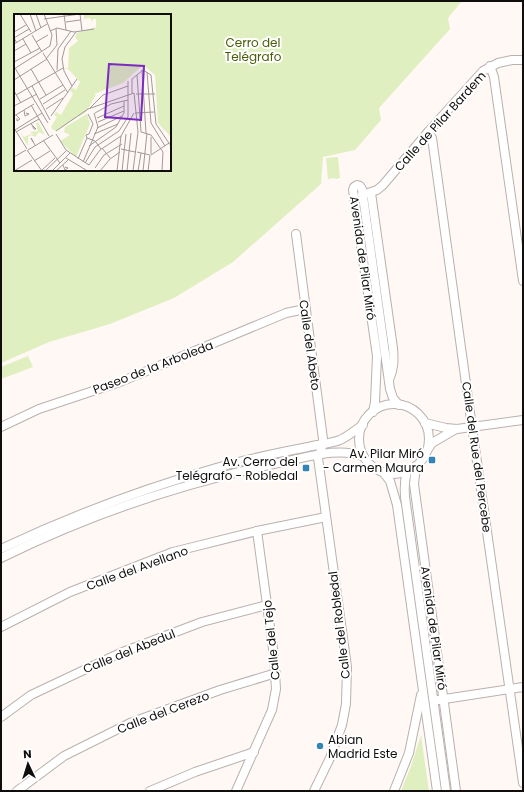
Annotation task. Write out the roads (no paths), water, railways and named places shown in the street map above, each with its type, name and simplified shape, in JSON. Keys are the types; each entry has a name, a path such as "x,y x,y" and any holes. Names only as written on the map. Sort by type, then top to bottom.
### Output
{"street":[{"name":"Calle de Pilar Bardem","path":"362,195 378,190 383,185 477,77 490,66 504,62 523,60"},
{"path":"490,66 497,100 523,281"},
{"name":"Calle del Rue del Percebe","path":"428,132 432,138 523,783"},
{"name":"Avenida de Pilar Miró","path":"373,412 375,402 377,356 354,196 354,187 357,185 360,186 362,195 389,381 393,398 399,405"},
{"name":"Avenida de Pilar Miró","path":"371,193 393,348 393,372 389,381"},
{"name":"Calle del Abeto","path":"296,234 323,444 319,455"},
{"name":"Paseo de la Arboleda","path":"1,427 39,409 120,382 286,313 306,308"},
{"path":"1,549 90,510 142,491 218,467 339,440 350,435 362,425 373,412 385,406 399,405 411,409 425,423 428,433 427,450 425,456 416,466 407,472 395,474 383,472 371,465 363,456 359,443 362,425"},
{"path":"425,423 432,426 456,429 523,420"},
{"path":"427,450 432,443 456,429"},
{"path":"1,558 44,538 145,499 221,476 319,455 343,452 363,456"},
{"name":"Calle del Robledal","path":"314,791 330,758 342,725 346,704 347,667 318,458 319,455"},
{"name":"Avenida de Pilar Miró","path":"416,466 414,484 456,791"},
{"name":"Avenida de Pilar Miró","path":"383,472 390,481 397,505 437,791"},
{"name":"Avenida de Pilar Miró","path":"407,472 404,492 446,791"},
{"name":"Calle del Avellano","path":"1,627 70,592 173,552 257,531 326,517"},
{"name":"Calle del Tejo","path":"236,791 272,710 276,689 276,673 257,531"},
{"name":"Calle del Abedul","path":"1,717 31,695 120,653 202,622 267,605"},
{"name":"Calle del Cerezo","path":"17,791 64,756 130,723 220,690 276,673"},
{"path":"394,791 410,753 423,684"},
{"path":"434,700 523,687"},
{"path":"150,791 195,772 254,752"}],"place":[{"name":"Av. Pilar Miró - Carmen Maura","path":"432,460"},
{"name":"Av. Cerro del Telégrafo - Robledal","path":"306,468"},
{"name":"Abian Madrid Este","path":"320,746"}],"park label":[{"name":"Cerro del Telégrafo","path":"253,49"}]}
